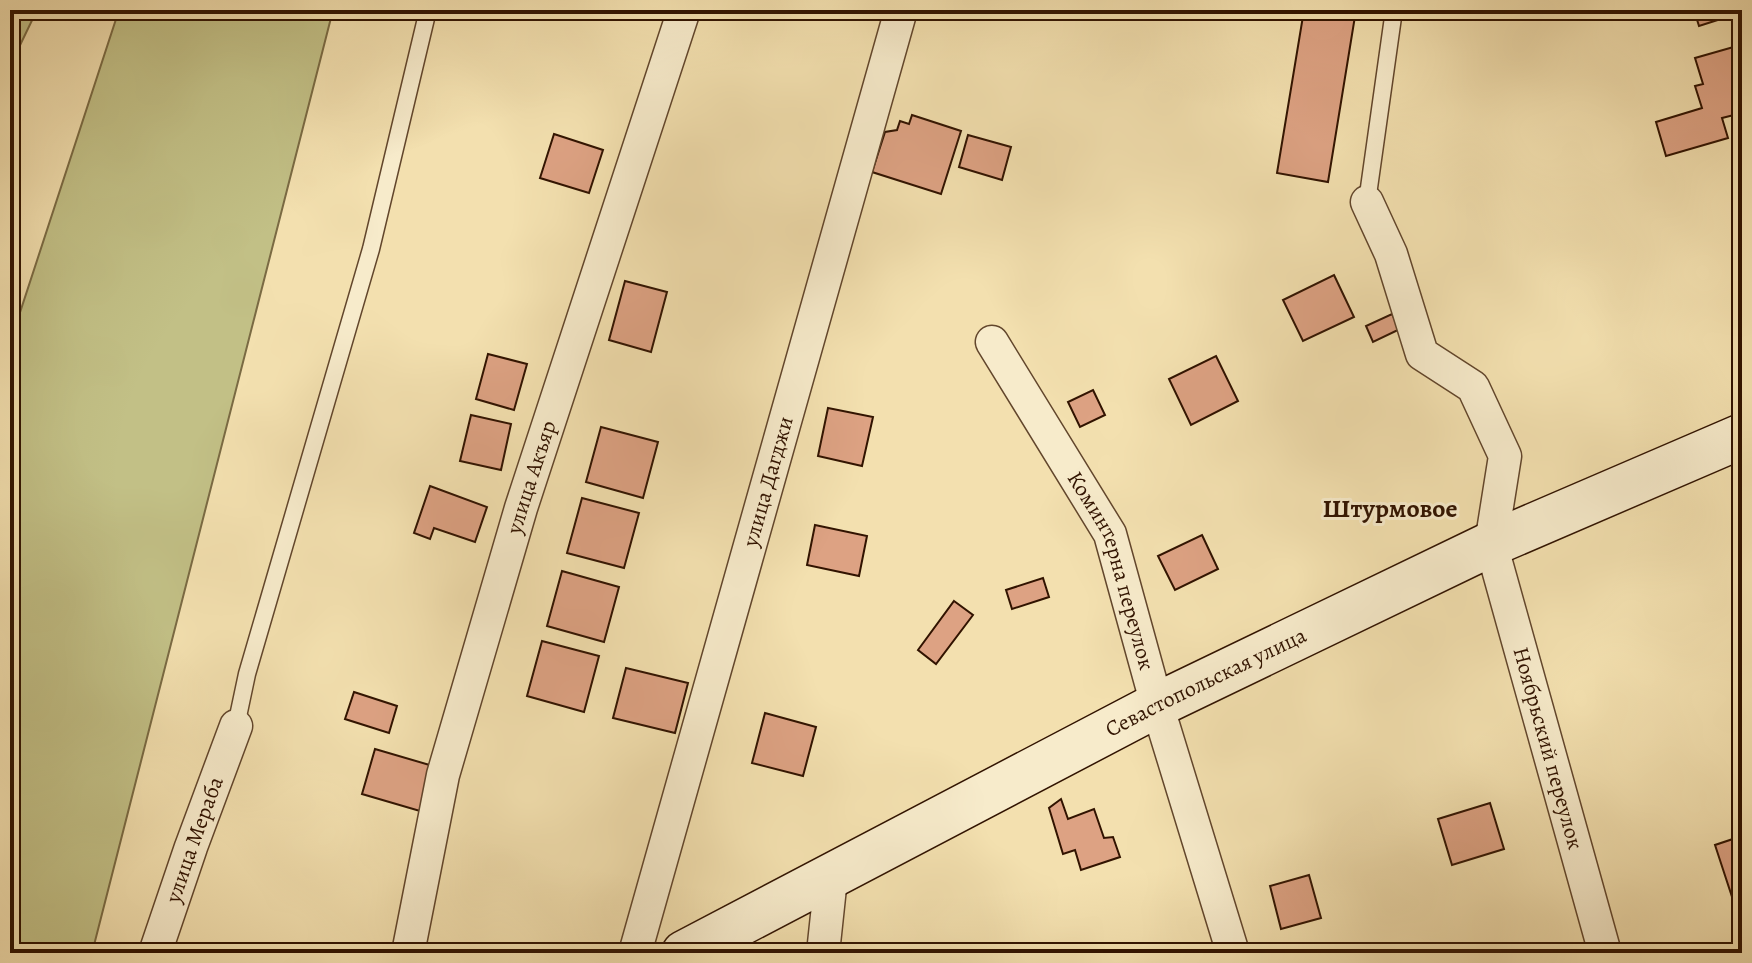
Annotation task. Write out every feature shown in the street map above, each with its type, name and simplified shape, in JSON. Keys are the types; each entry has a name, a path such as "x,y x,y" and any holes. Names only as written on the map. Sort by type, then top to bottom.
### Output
{"street":[{"name":"улица Акъяр","path":"408,953 443,775 521,508 684,10"},
{"name":"улица Дагджи","path":"635,953 901,10"},
{"path":"1367,202 1391,254 1422,354 1473,387 1505,456 1491,544"},
{"name":"Коминтерна переулок","path":"992,342 1110,534 1157,705 1233,953"},
{"name":"Севастопольская улица","path":"684,953 1157,705 1491,544 1742,436"},
{"name":"Ноябрьский переулок","path":"1491,544 1605,953"},
{"name":"улица Мераба","path":"155,953 236,726"},
{"path":"823,953 831,878"}],"lane":[{"path":"236,726 247,674 371,249 428,10"},
{"path":"1367,202 1394,10"}],"shaded area":[{"path":"10,10 37,10 10,66"},
{"path":"119,10 333,10 92,953 10,953 10,343"}],"building":[{"path":"1304,10 1356,10 1328,182 1277,173"},
{"path":"1694,10 1725,10 1727,17 1699,26"},
{"path":"1737,46 1742,63 1742,113 1722,118 1728,138 1666,156 1656,122 1702,108 1695,86 1703,84 1695,58"},
{"path":"912,115 961,131 941,194 872,172 885,132 897,130 900,121 909,124"},
{"path":"554,134 603,150 589,193 540,178"},
{"path":"968,135 1011,147 1002,180 959,167"},
{"path":"1334,275 1354,317 1303,341 1283,300"},
{"path":"625,281 667,292 651,352 609,340"},
{"path":"1392,314 1400,329 1373,342 1366,326"},
{"path":"488,354 527,364 514,410 476,399"},
{"path":"1216,356 1238,401 1191,425 1169,379"},
{"path":"1093,390 1105,415 1080,427 1068,402"},
{"path":"828,408 873,417 862,466 818,456"},
{"path":"471,415 511,424 501,470 460,461"},
{"path":"601,427 658,442 643,498 586,482"},
{"path":"430,486 487,507 475,542 434,528 430,539 414,533"},
{"path":"582,498 639,513 624,568 567,553"},
{"path":"815,525 867,536 859,576 807,565"},
{"path":"1202,535 1218,569 1175,590 1158,556"},
{"path":"562,571 619,587 604,642 547,626"},
{"path":"1043,578 1049,597 1012,609 1006,590"},
{"path":"954,601 973,615 936,664 918,650"},
{"path":"542,641 599,656 584,712 527,696"},
{"path":"626,668 688,683 675,733 613,718"},
{"path":"354,692 397,706 389,733 345,719"},
{"path":"765,713 816,727 803,776 752,763"},
{"path":"375,749 433,766 420,811 362,794"},
{"path":"1061,799 1068,819 1094,809 1104,838 1113,837 1120,857 1081,870 1075,850 1063,854 1049,808"},
{"path":"1490,803 1504,849 1452,865 1438,819"},
{"path":"1742,836 1742,911 1737,912 1715,845"},
{"path":"1309,875 1321,918 1281,929 1270,886"}],"district":[{"name":"Штурмовое","path":"1390,508"}]}
